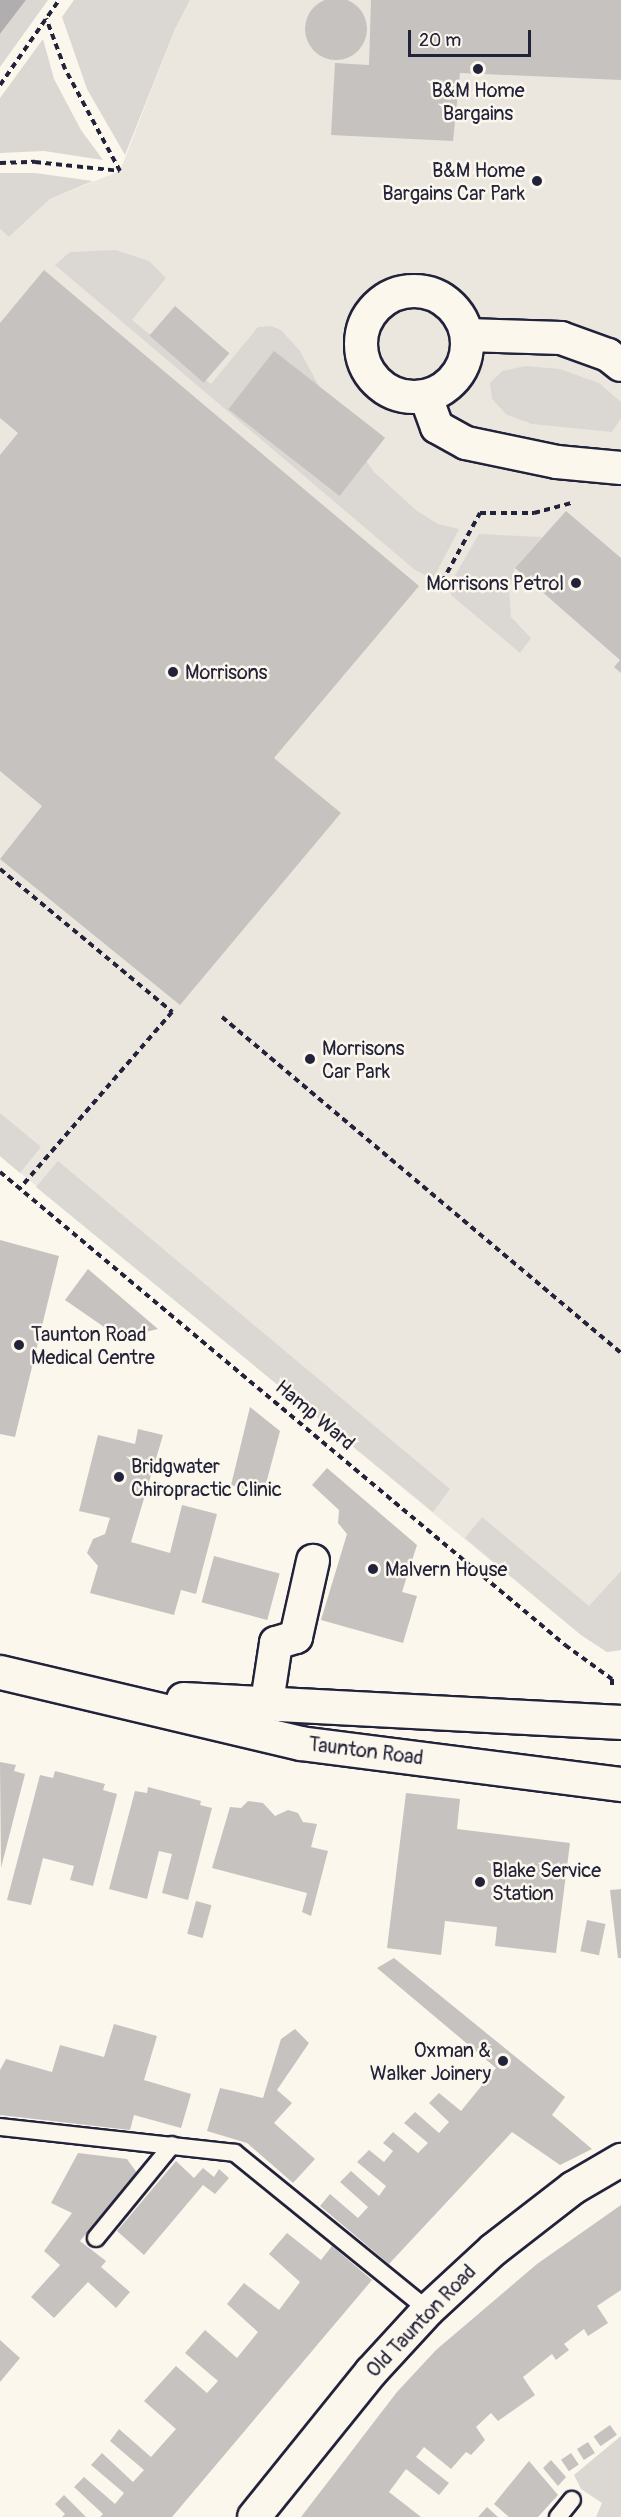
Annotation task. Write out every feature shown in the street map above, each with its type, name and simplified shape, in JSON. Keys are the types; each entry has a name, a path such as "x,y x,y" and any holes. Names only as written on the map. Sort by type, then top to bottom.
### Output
{"main road":[{"name":"Taunton Road","path":"0,1672 115,1696 300,1743 621,1784"},
{"name":"Taunton Road","path":"115,1696 267,1702 621,1722"}],"street":[{"path":"404,292 422,292 454,308 467,335 463,367 441,390 426,397 394,394 369,373 361,342 364,326 374,310 404,292"},
{"path":"467,335 561,338 608,355 621,365"},
{"path":"426,397 437,427 466,443 557,462 612,466"},
{"path":"267,1702 276,1643 296,1637 313,1561"},
{"name":"Old Taunton Road","path":"254,2517 371,2372 428,2310 493,2250 573,2188 621,2160"}],"lane":[{"path":"0,2127 235,2153 428,2310"},
{"path":"96,2238 172,2145"},
{"path":"558,2517 572,2500"}],"path":[{"path":"0,85 59,0"},
{"path":"0,164 35,162 120,171 65,69 46,18"},
{"path":"437,591 480,513 534,513 580,501 612,466"},
{"path":"0,869 172,1012 20,1188"},
{"path":"222,1017 621,1353"},
{"name":"Hamp Ward","path":"0,1172 565,1645 612,1679"}],"shaded area":[{"path":"0,0 26,0 0,34"},
{"path":"26,0 48,0 0,67 0,34"},
{"path":"74,0 190,0 175,29 125,155 87,89 62,17"},
{"path":"190,0 621,0 621,1650 607,1652 581,1635 0,1156 0,229 9,237 50,199 120,171 175,29"},
{"path":"43,39 54,79 81,130 103,160 44,151 0,153 0,98"},
{"path":"0,173 35,173 93,181 50,199 9,237 0,229"},
{"path":"116,250 149,261 166,278 132,320 211,384 258,327 271,326 281,330 300,351 339,423 374,472 417,511 438,524 459,529 433,579 415,570 55,265 70,252"},
{"path":"526,366 560,369 599,383 621,402 621,418 612,432 532,424 507,415 492,399 490,383 502,371"},
{"path":"479,534 542,537 515,568 509,588 511,617 531,638 520,653 451,595 450,584"},
{"path":"0,1113 41,1147 20,1173 0,1156"},
{"path":"58,1161 450,1489 433,1512 36,1187"},
{"path":"482,1517 589,1606 621,1571 621,1650 607,1652 581,1635 465,1538"},
{"path":"621,2436 621,2517 596,2517 602,2503 581,2489 574,2475"}],"building":[{"path":"336,-2 353,3 358,7 362,12 367,29 362,46 358,51 353,55 336,60 319,55 314,51 310,46 305,29 310,12 314,7 319,3"},
{"name":"B&M Home Bargains","path":"371,0 621,0 621,80 460,73 453,141 331,135 335,63 369,65"},
{"name":"Morrisons","path":"44,270 419,586 274,758 341,813 180,1005 0,859 42,806 0,771 0,455 18,433 0,418 0,323"},
{"path":"175,306 229,353 204,383 149,335"},
{"path":"274,351 385,438 340,496 228,409"},
{"name":"Morrisons Petrol","path":"566,511 621,558 621,673 614,667 620,660 515,568"},
{"name":"Taunton Road Medical Centre","path":"0,1240 59,1256 15,1437 0,1434"},
{"path":"88,1269 158,1329 120,1338 65,1300"},
{"path":"250,1407 280,1431 263,1495 231,1485"},
{"path":"138,1429 163,1435 131,1542 170,1553 182,1505 217,1514 196,1594 181,1590 174,1615 90,1593 98,1566 87,1553 93,1539 105,1534 110,1518 79,1511 98,1435 135,1444"},
{"name":"Malvern House","path":"327,1468 417,1545 402,1592 417,1596 403,1643 321,1620 347,1534 338,1523 339,1510 312,1485"},
{"path":"214,1556 280,1574 267,1620 202,1602"},
{"path":"0,1762 16,1765 14,1771 25,1774 1,1868"},
{"path":"55,1771 105,1784 103,1790 117,1794 93,1886 70,1880 74,1866 43,1858 31,1905 7,1900 40,1775 53,1778"},
{"path":"148,1787 201,1801 200,1805 212,1808 188,1900 162,1893 172,1854 159,1851 147,1899 109,1889 135,1791 147,1793"},
{"name":"Blake Service Station","path":"406,1793 460,1799 457,1829 570,1843 556,1953 495,1946 497,1927 445,1921 441,1955 387,1948"},
{"path":"248,1801 263,1803 275,1816 288,1810 298,1813 303,1822 317,1824 311,1847 328,1851 311,1916 302,1912 307,1893 212,1868 230,1807 241,1808"},
{"path":"621,1889 621,1958 618,1958 610,1890"},
{"path":"196,1901 211,1905 203,1938 187,1934"},
{"path":"587,1920 606,1924 599,1955 580,1951"},
{"path":"394,1958 565,2097 552,2115 592,2149 560,2165 512,2132 389,2264 320,2206 330,2194 358,2218 368,2207 340,2182 351,2171 379,2196 386,2186 357,2162 369,2150 384,2162 393,2151 383,2143 393,2132 418,2153 428,2143 404,2123 415,2112 439,2133 449,2122 429,2103 439,2093 461,2111 496,2068 377,1968"},
{"path":"114,2024 157,2036 144,2080 191,2094 181,2128 134,2115 130,2130 0,2115 0,2070 6,2059 52,2072 60,2045 104,2057"},
{"path":"295,2029 309,2043 277,2090 292,2103 274,2123 315,2159 293,2183 247,2143 207,2131 220,2088 263,2098 281,2039"},
{"path":"78,2153 127,2159 137,2173 80,2241 106,2261 101,2267 130,2292 116,2308 88,2282 54,2318 31,2297 60,2265 44,2251 72,2213 51,2203"},
{"path":"176,2161 194,2178 203,2168 214,2177 219,2169 229,2178 215,2194 203,2185 144,2255 117,2231"},
{"path":"621,2205 621,2290 597,2306 608,2323 588,2336 584,2329 564,2344 569,2350 556,2360 552,2354 523,2377 535,2395 498,2421 491,2413 476,2427 485,2440 471,2455 466,2452 451,2469 424,2447 416,2457 449,2483 439,2495 406,2469 389,2492 421,2517 301,2517 397,2392 436,2350 537,2264"},
{"path":"287,2233 321,2260 332,2246 372,2280 172,2517 100,2517 103,2514 74,2487 84,2477 115,2504 124,2493 91,2465 102,2453 133,2482 144,2470 110,2441 119,2429 151,2457 176,2429 144,2401 176,2366 207,2393 218,2381 185,2353 205,2330 237,2358 258,2332 227,2304 244,2283 279,2310 300,2282 269,2254"},
{"path":"0,2340 20,2358 0,2382"},
{"path":"610,2425 617,2435 600,2446 594,2436"},
{"path":"588,2442 595,2453 584,2460 577,2449"},
{"path":"571,2453 579,2465 569,2471 561,2460"},
{"path":"551,2460 566,2477 558,2486 543,2468"},
{"path":"529,2461 558,2495 538,2517 509,2517 494,2504"},
{"path":"64,2495 86,2517 62,2517 65,2514 55,2504"},
{"path":"487,2507 498,2517 478,2517"}],"place":[{"name":"B&M Home Bargains","path":"478,69"},
{"name":"B&M Home Bargains Car Park","path":"537,181"},
{"name":"Morrisons Petrol","path":"576,583"},
{"name":"Morrisons","path":"173,672"},
{"name":"Morrisons Car Park","path":"310,1059"},
{"name":"Taunton Road Medical Centre","path":"19,1345"},
{"name":"Bridgwater Chiropractic Clinic","path":"119,1477"},
{"name":"Malvern House","path":"373,1569"},
{"name":"Blake Service Station","path":"480,1882"},
{"name":"Oxman & Walker Joinery","path":"503,2061"}]}
